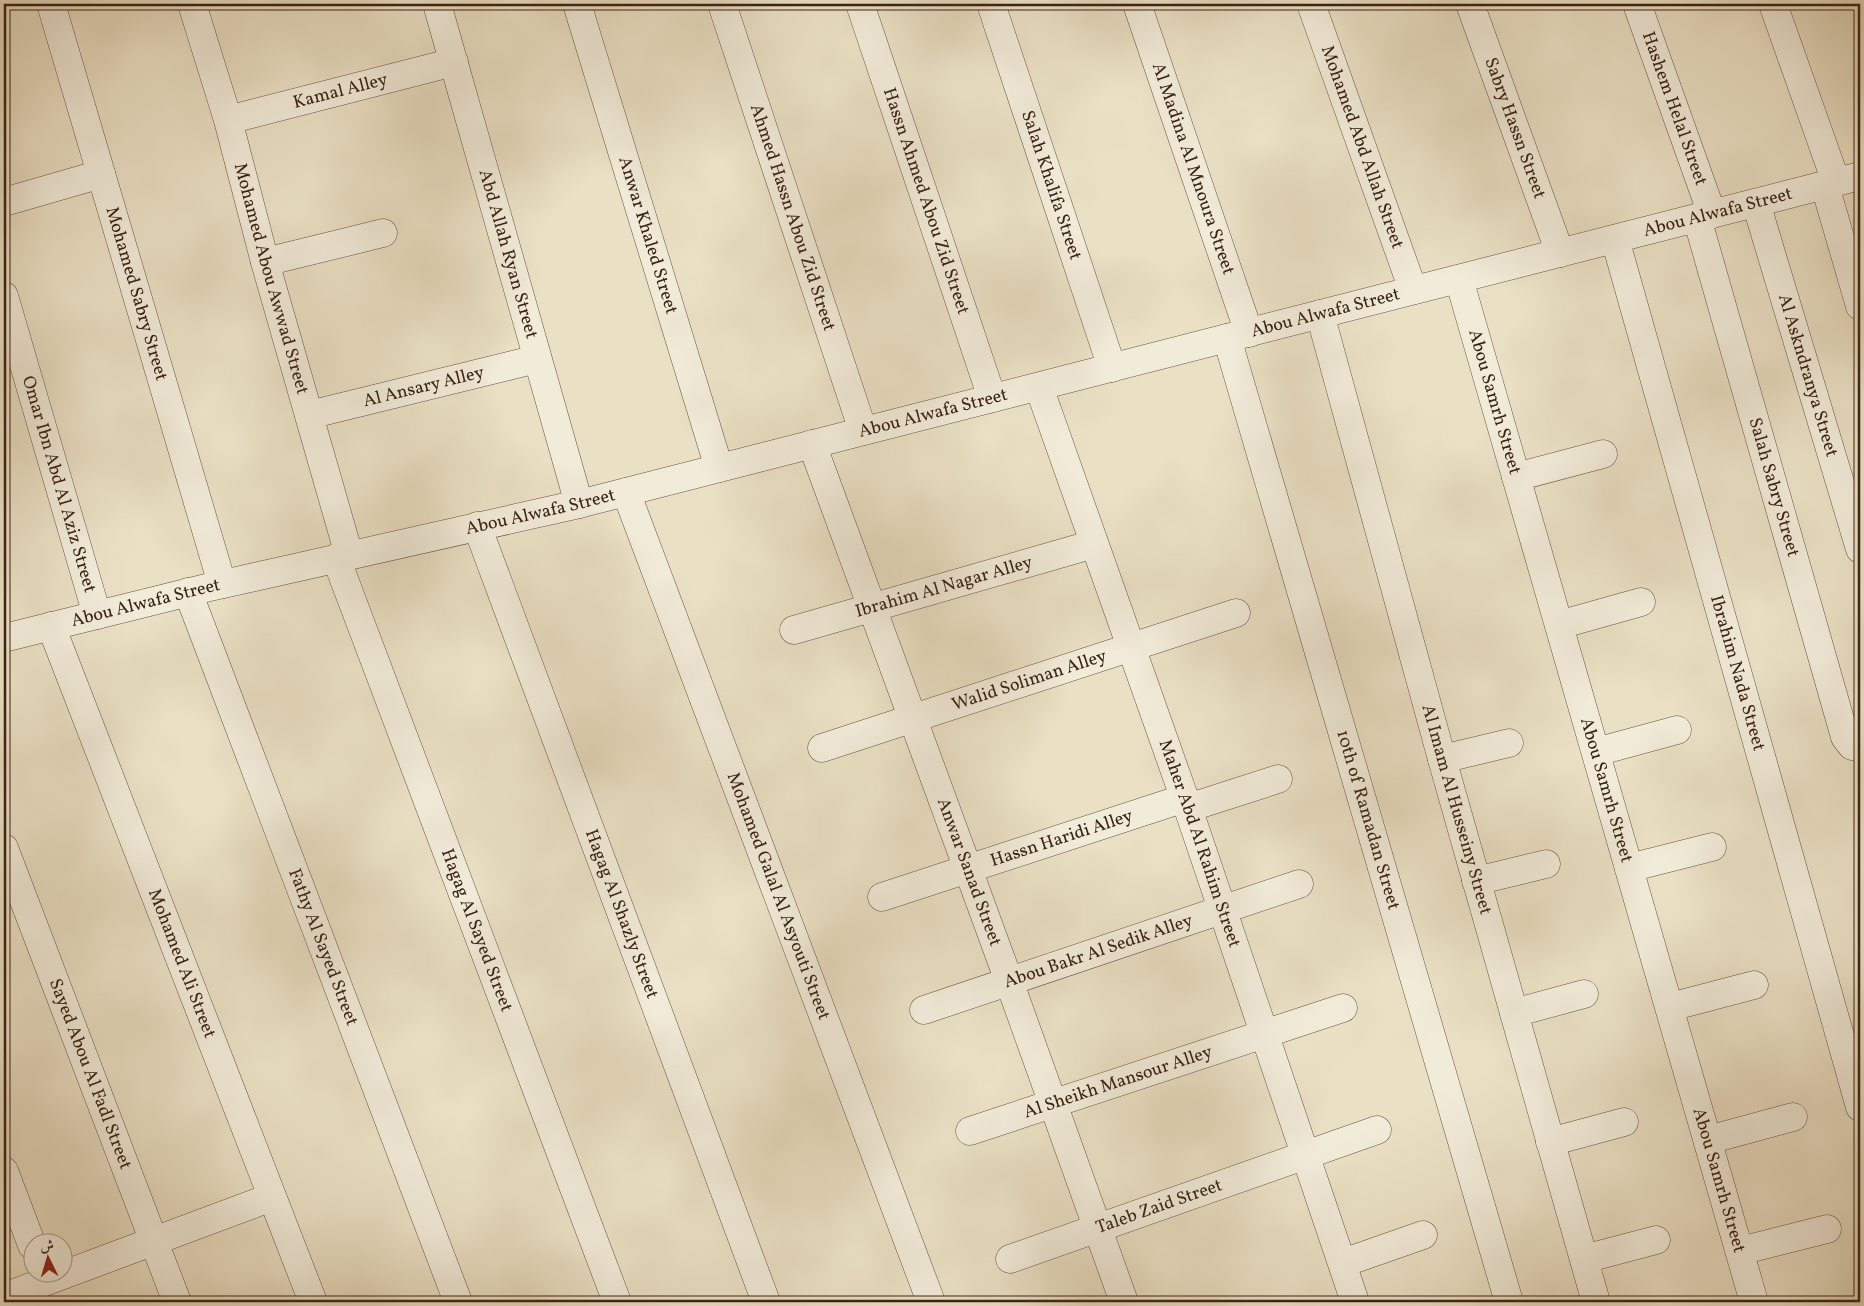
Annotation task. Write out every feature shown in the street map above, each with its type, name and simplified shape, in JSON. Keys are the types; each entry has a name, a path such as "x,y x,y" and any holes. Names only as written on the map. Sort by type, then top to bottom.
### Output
{"street":[{"name":"Mohamed Sabry Street","path":"51,4 222,584"},
{"name":"Mohamed Abou Awwad Street","path":"192,4 228,120 265,262 309,416 342,557"},
{"name":"Abd Allah Ryan Street","path":"437,4 578,504"},
{"name":"Anwar Khaled Street","path":"577,4 719,468"},
{"name":"Ahmed Hassn Abou Zid Street","path":"722,4 863,431"},
{"name":"Hassn Ahmed Abou Zid Street","path":"860,4 992,398"},
{"name":"Salah Khalifa Street","path":"991,4 1112,368"},
{"name":"Al Madina Al Mnoura Street","path":"1137,4 1238,335"},
{"name":"Mohamed Abd Allah Street","path":"1311,4 1413,290"},
{"name":"Sabry Hassn Street","path":"1470,4 1560,253"},
{"name":"Hashem Helal Street","path":"1637,4 1704,216"},
{"path":"1773,4 1840,181 1860,306"},
{"name":"Kamal Alley","path":"228,120 454,62"},
{"path":"4,202 101,174"},
{"name":"Abou Alwafa Street","path":"4,638 222,584 578,504 1840,181"},
{"name":"Al Askndranya Street","path":"1756,203 1860,549"},
{"name":"Salah Sabry Street","path":"1704,216 1845,737 1852,746 1860,748"},
{"path":"265,262 383,233"},
{"name":"Ibrahim Nada Street","path":"1615,239 1860,1106"},
{"name":"Abou Samrh Street","path":"1459,279 1754,1302"},
{"name":"Omar Ibn Abd Al Aziz Street","path":"4,296 97,615"},
{"name":"Al Imam Al Husseiny Street","path":"1320,314 1476,881 1596,1302"},
{"name":"10th of Ramadan Street","path":"1238,335 1509,1302"},
{"name":"Al Ansary Alley","path":"309,416 537,360"},
{"name":"Maher Abd Al Rahim Street","path":"1039,386 1266,1034 1356,1302"},
{"name":"Anwar Sanad Street","path":"812,444 914,718 1124,1302"},
{"path":"1516,477 1603,454"},
{"name":"Mohamed Galal Al Asyouti Street","path":"626,492 931,1302"},
{"name":"Hagag Al Shazly Street","path":"477,526 766,1302"},
{"name":"Ibrahim Al Nagar Alley","path":"794,630 1094,544"},
{"name":"Hagag Al Sayed Street","path":"342,557 617,1302"},
{"name":"Fathy Al Sayed Street","path":"188,592 458,1302"},
{"path":"1559,625 1640,602"},
{"name":"Walid Soliman Alley","path":"822,748 1236,613"},
{"name":"Mohamed Ali Street","path":"50,626 313,1302"},
{"path":"1596,752 1677,730"},
{"path":"1442,759 1509,743"},
{"name":"Hassn Haridi Alley","path":"882,897 1186,803 1278,780"},
{"path":"1630,868 1712,847"},
{"name":"Sayed Abou Al Fadl Street","path":"4,848 177,1302"},
{"path":"1476,881 1546,864"},
{"name":"Abou Bakr Al Sedik Alley","path":"924,1010 1300,884"},
{"path":"1670,1007 1754,985"},
{"path":"1514,1013 1584,994"},
{"name":"Al Sheikh Mansour Alley","path":"970,1131 1343,1008"},
{"path":"1708,1140 1793,1117"},
{"path":"1550,1142 1624,1122"},
{"name":"Taleb Zaid Street","path":"1010,1259 1377,1130"},
{"path":"4,1171 28,1234"},
{"path":"4,1297 49,1286 272,1197"},
{"path":"1740,1251 1827,1229"},
{"path":"1342,1263 1423,1236"},
{"path":"1584,1259 1656,1240"}]}
